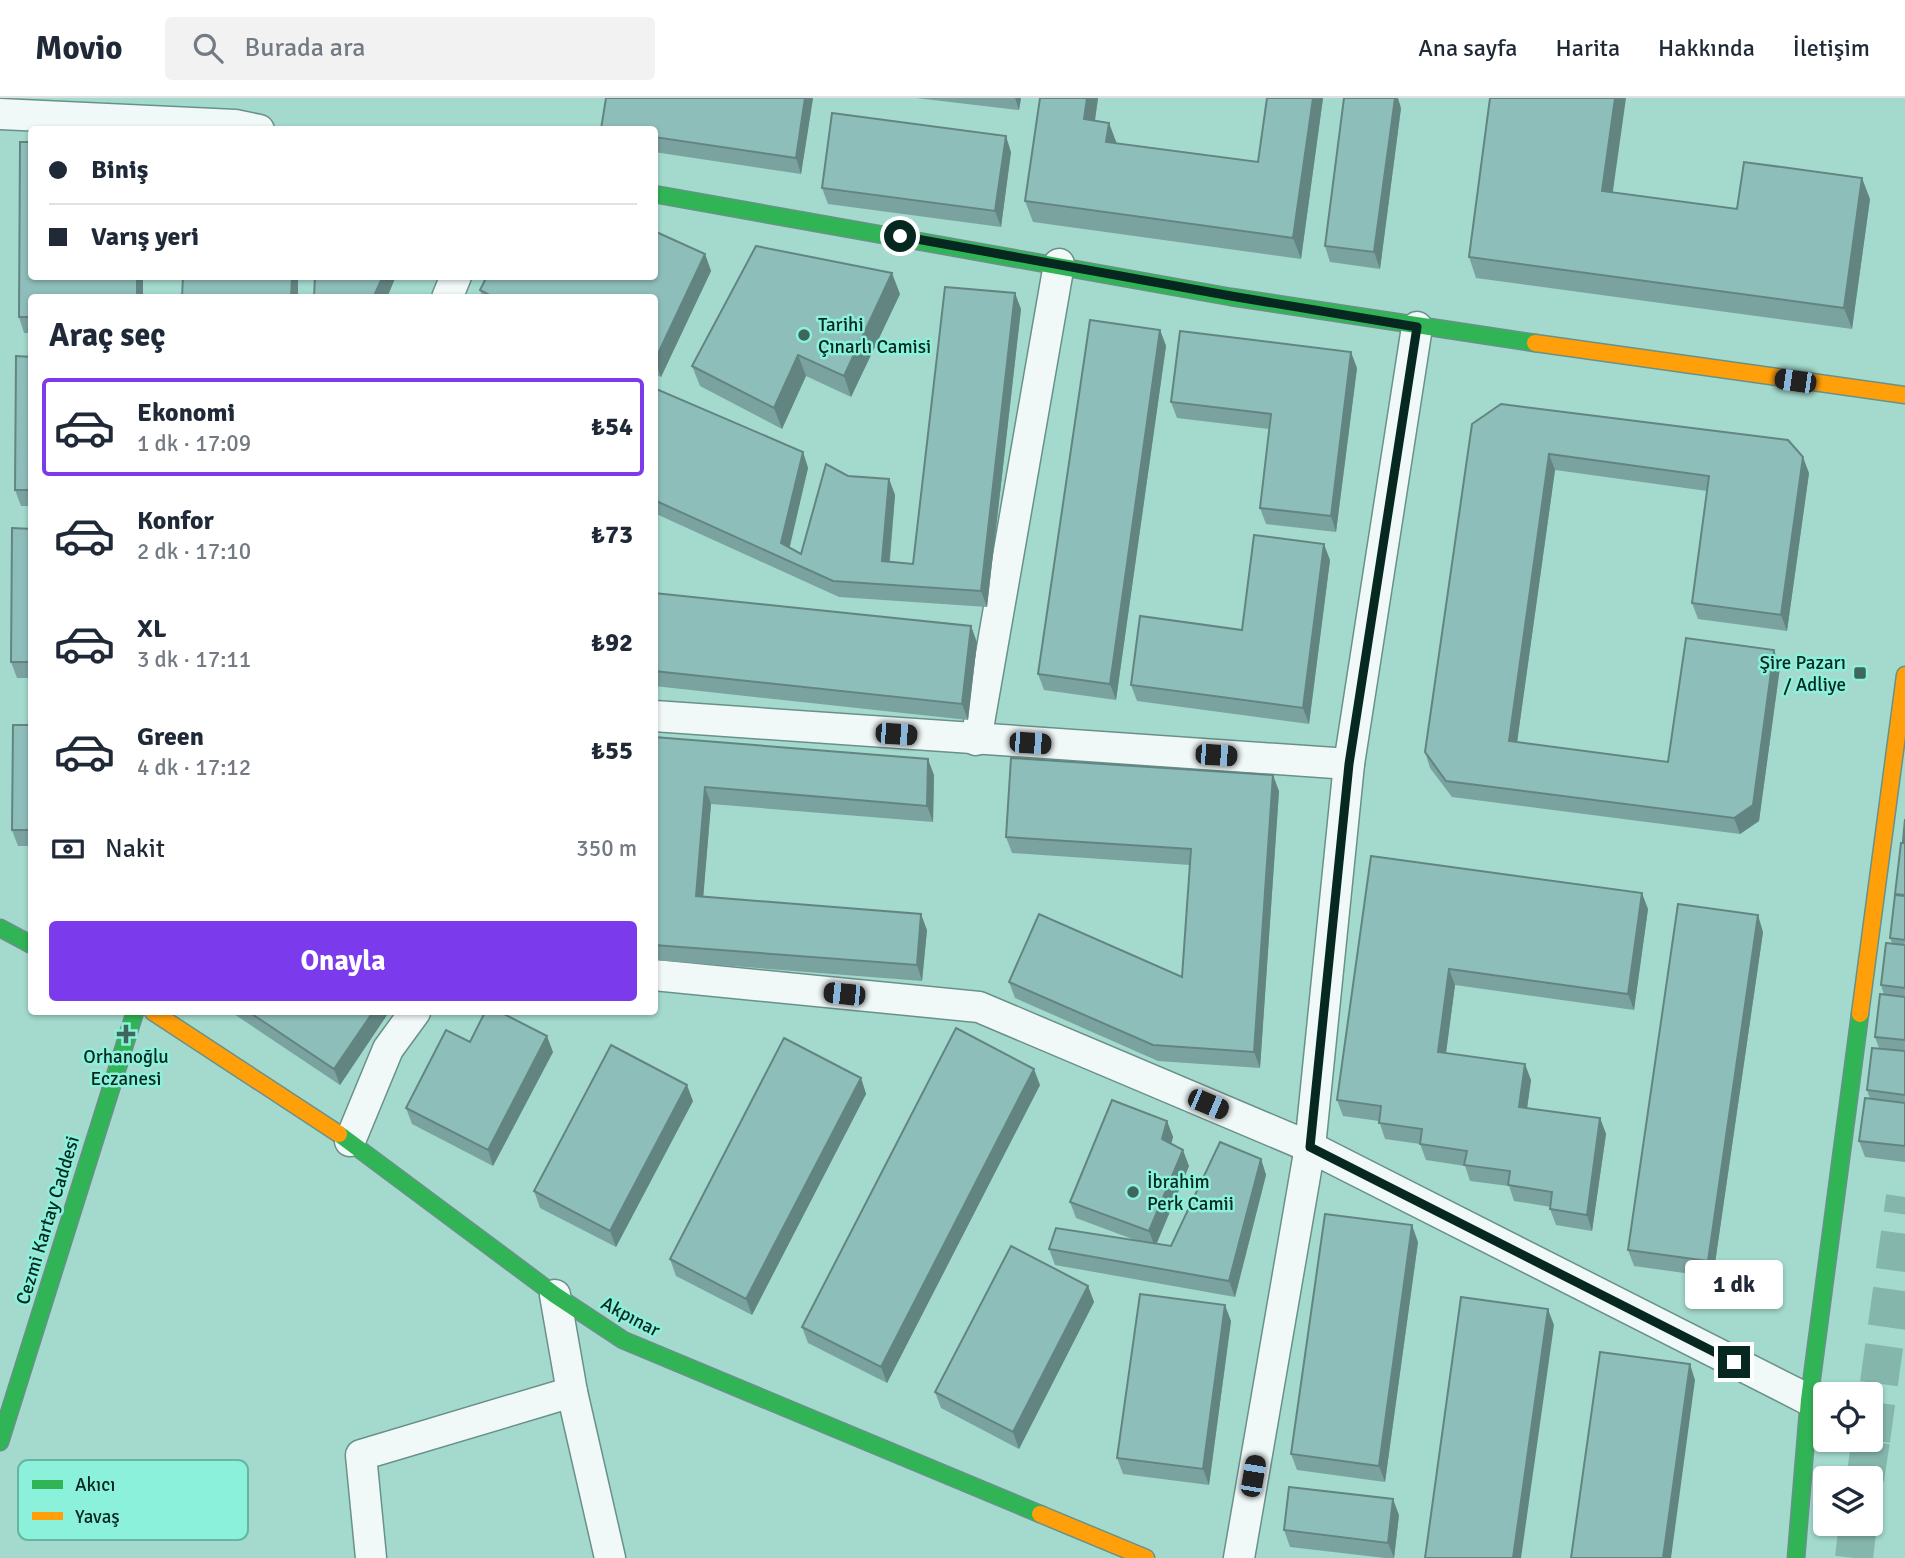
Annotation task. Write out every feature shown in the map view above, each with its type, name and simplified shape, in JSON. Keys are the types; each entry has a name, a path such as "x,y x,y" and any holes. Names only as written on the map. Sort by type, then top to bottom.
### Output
{"main road":[{"path":"658,195 1417,327 1905,395"},
{"path":"1796,1558 1809,1401 1905,675"},
{"path":"0,928 28,943"},
{"name":"Cezmi Kartay Caddesi","path":"0,1442 134,1015"},
{"name":"Akpınar","path":"158,1015 350,1141 555,1296 623,1340 1146,1558"}],"street":[{"path":"0,114 240,126"},
{"path":"976,740 1059,264"},
{"path":"1239,1558 1310,1147 1349,764 1417,327"},
{"path":"658,716 1349,764"},
{"path":"658,975 979,1007 1310,1147 1809,1401"},
{"path":"350,1141 388,1049 413,1015"},
{"path":"555,1296 572,1392 610,1558"},
{"path":"370,1558 361,1455 572,1392"}],"building":[{"path":"606,98 805,98 796,158 658,138 658,126 601,126"},
{"path":"1040,98 1087,98 1084,119 1109,123 1106,142 1258,162 1267,98 1313,98 1293,238 1025,201"},
{"path":"1344,98 1395,98 1374,252 1325,246"},
{"path":"1490,98 1615,98 1602,191 1737,209 1744,162 1862,178 1844,308 1469,257"},
{"path":"832,113 1006,136 995,211 822,188"},
{"path":"20,142 28,142 28,280 137,280 137,294 28,294 28,317 19,317"},
{"path":"658,233 705,254 658,354 658,294 488,294 480,290 485,280 658,280"},
{"name":"Tarihi Çınarlı Camisi","path":"756,246 892,273 844,376 798,355 774,408 692,366"},
{"path":"183,280 292,280 291,294 182,294"},
{"path":"315,280 381,280 375,294 314,294"},
{"path":"945,287 1015,293 981,591 833,581 658,502 658,390 803,452 781,543 801,554 826,464 848,476 889,479 882,561 913,564"},
{"path":"1090,320 1160,330 1110,684 1038,674"},
{"path":"1180,331 1351,352 1331,516 1260,508 1271,414 1171,402"},
{"path":"16,356 28,357 28,490 15,490"},
{"path":"1501,404 1788,440 1803,457 1781,615 1692,603 1709,476 1549,454 1509,741 1668,762 1686,638 1774,650 1753,805 1734,818 1446,781 1425,752 1472,424"},
{"path":"12,528 28,529 28,662 11,662"},
{"path":"1254,535 1324,544 1303,708 1131,685 1140,616 1242,630"},
{"path":"658,593 971,626 962,704 658,671"},
{"path":"13,725 28,725 28,830 12,830"},
{"path":"658,737 928,759 927,806 705,787 696,896 921,914 917,965 658,945"},
{"path":"1011,758 1273,775 1254,1052 1153,1045 1009,982 1039,914 1182,977 1191,849 1006,837"},
{"path":"1901,843 1905,843 1905,895 1895,894"},
{"path":"1371,856 1642,893 1628,994 1449,969 1438,1052 1525,1064 1519,1107 1600,1118 1587,1215 1550,1209 1552,1192 1508,1185 1510,1171 1464,1165 1467,1151 1420,1144 1422,1129 1379,1123 1381,1106 1337,1100"},
{"path":"1895,895 1905,896 1905,940 1890,938"},
{"path":"1678,904 1758,915 1708,1261 1628,1250"},
{"path":"1886,943 1905,945 1905,988 1881,985"},
{"path":"1880,994 1905,997 1905,1040 1875,1037"},
{"path":"253,1015 371,1015 334,1069"},
{"path":"484,1015 506,1015 547,1036 488,1150 406,1108 446,1030 470,1042"},
{"path":"956,1028 1034,1069 881,1367 802,1327"},
{"path":"784,1038 861,1078 746,1299 670,1259"},
{"path":"611,1045 687,1085 610,1231 534,1191"},
{"path":"1872,1048 1905,1051 1905,1095 1867,1090"},
{"path":"1865,1098 1905,1103 1905,1146 1859,1141"},
{"name":"İbrahim Perk Camii","path":"1112,1100 1167,1121 1162,1139 1183,1150 1149,1231 1070,1202"},
{"path":"1220,1142 1261,1159 1229,1281 1049,1249 1056,1228 1171,1246"},
{"path":"1325,1214 1412,1225 1379,1466 1291,1454"},
{"path":"1011,1246 1088,1286 1013,1432 935,1392"},
{"path":"1140,1294 1225,1305 1203,1469 1117,1458"},
{"path":"1461,1297 1548,1309 1513,1558 1425,1558"},
{"path":"1600,1352 1690,1364 1663,1558 1571,1558"},
{"path":"1289,1487 1393,1499 1388,1543 1284,1530"}],"tunnel":[{"path":"1879,1382 1905,1197"},
{"path":"1867,1466 1869,1452"},
{"path":"1854,1558 1857,1536"}],"traffic: fast":[{"path":"658,195 1231,297 1535,343"},
{"path":"0,928 28,943"},
{"path":"1796,1558 1809,1400 1860,1014"},
{"path":"0,1442 134,1015"},
{"path":"339,1134 555,1295 623,1340 1040,1514"}],"traffic: slow":[{"path":"1535,343 1905,395"},
{"path":"1860,1014 1905,675"},
{"path":"158,1015 339,1134"},
{"path":"1040,1514 1146,1558"}],"place":[{"name":"Tarihi Çınarlı Camisi","path":"804,335"},
{"name":"Şire Pazarı / Adliye","path":"1860,673"},
{"name":"Orhanoğlu Eczanesi","path":"126,1034"},
{"name":"İbrahim Perk Camii","path":"1133,1192"}],"route":[{"path":"900,236 1417,327 1349,764 1310,1147 1734,1362"}]}
